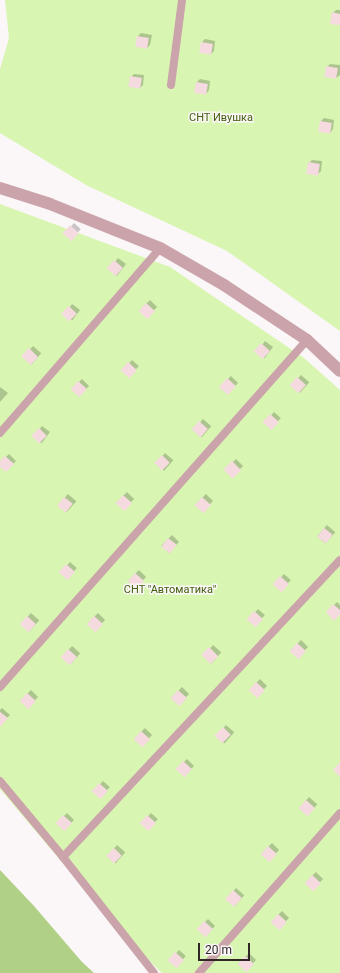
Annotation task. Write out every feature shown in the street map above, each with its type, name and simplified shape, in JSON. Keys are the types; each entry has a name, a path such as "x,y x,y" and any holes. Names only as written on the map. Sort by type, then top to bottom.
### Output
{"street":[{"path":"0,188 50,204 160,248 224,285 307,340 340,371"}],"lane":[{"path":"171,86 182,0"},
{"path":"0,433 160,248"},
{"path":"0,687 307,340"},
{"path":"63,856 340,560"},
{"path":"0,781 63,856 154,973"},
{"path":"199,973 340,813"}],"green space":[{"name":"СНТ Ивушка","path":"5,0 340,0 340,331 227,251 86,185 0,133 0,69 9,38"},
{"name":"СНТ \"Автоматика\"","path":"0,204 170,267 304,358 340,390 340,973 162,973 126,938 0,789"}],"shaded area":[{"path":"0,870 34,906 82,962 94,973 0,973"}],"building":[{"path":"332,12 340,14 340,25 330,24"},
{"path":"137,36 149,38 147,49 135,47"},
{"path":"201,42 213,44 211,55 199,53"},
{"path":"326,66 338,68 336,79 324,77"},
{"path":"130,76 142,78 140,89 128,87"},
{"path":"196,82 208,84 206,95 194,93"},
{"path":"320,121 332,123 330,134 318,132"},
{"path":"308,162 320,164 318,176 306,174"},
{"path":"70,225 79,233 72,241 63,233"},
{"path":"114,260 123,268 116,276 107,268"},
{"path":"146,303 155,311 148,319 139,311"},
{"path":"69,306 77,314 69,322 61,314"},
{"path":"261,343 270,351 263,359 254,351"},
{"path":"29,348 38,357 30,365 21,356"},
{"path":"128,362 137,370 130,378 121,370"},
{"path":"297,377 306,385 299,393 290,385"},
{"path":"227,378 236,386 228,395 219,387"},
{"path":"78,381 87,389 80,397 71,389"},
{"path":"270,414 279,422 272,430 263,422"},
{"path":"199,421 208,429 201,437 192,429"},
{"path":"39,428 47,436 39,444 31,436"},
{"path":"162,455 170,463 162,471 154,463"},
{"path":"5,456 14,464 6,472 0,467 0,461"},
{"path":"232,461 241,470 233,479 224,469"},
{"path":"123,495 132,503 125,511 116,503"},
{"path":"64,497 73,504 66,512 57,506"},
{"path":"202,497 211,505 204,513 195,505"},
{"path":"324,528 333,535 326,543 317,537"},
{"path":"168,538 177,545 170,553 161,547"},
{"path":"66,564 75,572 68,580 59,572"},
{"path":"135,573 144,581 137,589 128,581"},
{"path":"280,576 289,584 282,592 273,584"},
{"path":"333,604 340,610 340,614 334,621 326,612"},
{"path":"254,611 263,619 256,627 247,619"},
{"path":"27,616 36,624 29,632 20,624"},
{"path":"94,616 103,624 96,632 87,624"},
{"path":"297,643 306,651 299,659 290,651"},
{"path":"209,647 218,656 210,664 201,655"},
{"path":"68,649 77,657 70,665 61,657"},
{"path":"256,682 265,690 258,698 249,690"},
{"path":"178,690 187,698 180,706 171,698"},
{"path":"27,693 36,701 29,709 20,701"},
{"path":"0,712 8,718 0,727"},
{"path":"223,727 231,735 222,743 215,735"},
{"path":"141,731 150,739 143,747 134,739"},
{"path":"183,761 192,769 185,777 176,769"},
{"path":"340,762 340,777 333,770"},
{"path":"99,783 108,791 101,799 92,791"},
{"path":"306,800 315,808 308,816 299,808"},
{"path":"63,815 72,823 65,831 56,823"},
{"path":"147,815 156,823 149,831 140,823"},
{"path":"268,846 277,854 270,862 261,854"},
{"path":"114,848 122,856 114,864 106,856"},
{"path":"312,875 321,883 314,891 305,883"},
{"path":"233,890 242,898 234,907 225,899"},
{"path":"278,914 287,922 280,930 271,922"},
{"path":"204,921 213,929 206,937 197,929"},
{"path":"175,952 184,960 177,968 168,960"},
{"path":"245,956 254,964 247,972 238,964"}]}
